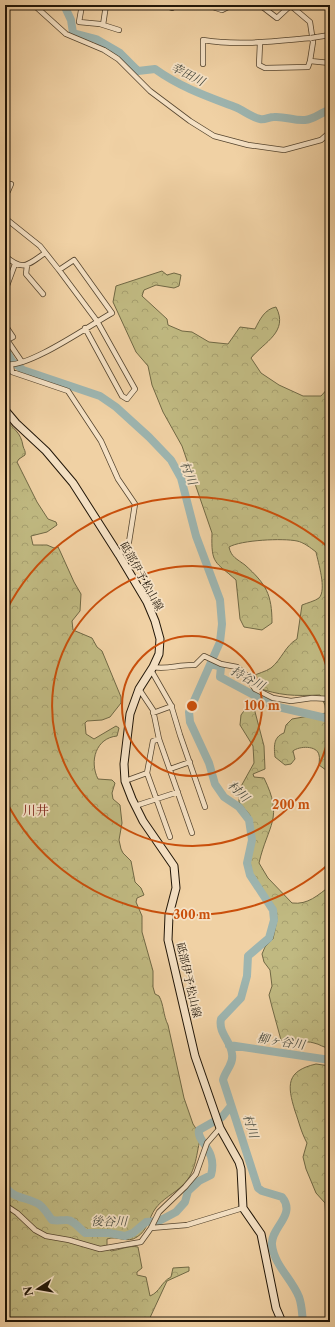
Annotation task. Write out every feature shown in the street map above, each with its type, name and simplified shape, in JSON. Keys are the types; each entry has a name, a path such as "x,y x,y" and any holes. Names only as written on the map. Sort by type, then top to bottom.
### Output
{"main road":[{"name":"砥部伊予松山線","path":"5,410 16,423 46,451 73,483 119,556 146,602 155,621 160,639 159,654 152,669 139,689 128,723 124,764 125,781 143,821 174,866 176,888 169,915 168,940 195,1056 220,1128 239,1162 241,1169 243,1208"},
{"path":"243,1208 261,1234 276,1308 282,1322"}],"street":[{"path":"34,5 66,34 104,50 118,59 150,91 190,122 214,136 248,145 284,150 320,140 327,137 330,132"},
{"path":"82,5 79,22 103,25 119,30"},
{"path":"103,25 106,5"},
{"path":"164,5 172,8 176,5"},
{"path":"207,5 222,10 232,5"},
{"path":"260,5 277,18 291,5 310,22 314,42 308,67 266,68 259,64 260,43"},
{"path":"203,64 203,40 215,42 260,43 330,35"},
{"path":"310,61 330,63"},
{"path":"5,190 8,191 11,184"},
{"path":"5,218 40,246 97,321 135,389 127,398 122,396 85,328"},
{"path":"44,294 26,274 28,266 45,253"},
{"path":"5,256 15,264 28,266"},
{"path":"5,364 11,366 36,358 112,313 74,260 59,270"},
{"path":"5,291 15,264"},
{"path":"5,325 13,337 6,338 21,363"},
{"path":"11,366 12,372 68,391 101,441 118,480 135,504 129,542 119,556"},
{"path":"205,807 172,706 152,669 163,669 183,664 195,665 204,656 221,664 238,667 245,674 255,689 273,698 291,701 312,698 330,699"},
{"path":"139,689 153,713 159,739 192,833"},
{"path":"153,713 172,706"},
{"path":"159,739 153,741 147,773 170,837"},
{"path":"170,768 190,762"},
{"path":"125,781 147,773"},
{"path":"135,806 178,792"},
{"path":"5,1205 17,1213 40,1233 100,1249 141,1242 151,1228 159,1212 186,1187 196,1174 207,1143 220,1128"},
{"path":"151,1228 187,1226 243,1208"}],"green space":[{"path":"162,271 167,275 174,273 181,275 179,286 174,288 156,285 144,290 142,296 167,319 168,325 182,331 192,332 209,342 228,344 240,327 255,329 266,312 276,307 279,316 277,330 251,358 261,373 279,385 303,396 321,396 330,386 330,773 319,765 319,755 315,749 303,747 296,749 293,751 295,759 291,764 285,765 275,757 276,740 284,733 286,725 292,719 326,713 325,705 320,695 294,695 272,692 255,687 251,677 271,668 289,645 297,639 302,605 319,598 322,583 316,552 302,543 291,540 252,541 229,547 233,556 245,565 263,584 271,604 272,623 262,630 244,627 240,619 236,580 219,565 214,557 212,551 212,533 182,446 163,412 152,385 148,366 136,352 113,302 116,286"},
{"path":"5,419 19,434 25,451 25,455 17,462 37,502 48,519 56,522 57,525 47,532 31,536 33,545 47,545 54,548 58,547 81,594 80,611 72,621 73,630 92,638 97,647 102,651 121,697 121,703 110,717 102,720 87,721 85,723 86,734 94,739 116,726 119,728 117,736 104,741 99,746 95,758 95,772 98,779 112,780 115,783 112,793 113,799 120,805 122,823 119,840 121,849 131,861 135,882 141,888 144,895 137,898 136,902 142,916 142,932 153,971 153,987 155,994 161,999 163,1006 184,1098 193,1124 201,1136 194,1168 188,1180 158,1205 146,1228 137,1237 130,1240 115,1238 107,1239 107,1245 111,1251 128,1247 138,1247 142,1268 137,1272 137,1275 146,1277 150,1296 171,1277 173,1268 189,1267 189,1271 167,1281 148,1322 5,1322"},
{"path":"246,708 254,708 264,746 265,769 253,774 254,777 264,778 270,792 274,813 259,863 268,878 292,903 308,901 330,886 330,1048 311,1042 301,1042 288,1045 281,1040 269,995 272,986 270,970 264,962 262,954 265,947 273,939 277,920 276,910 252,873 250,861 254,841 250,815 239,802 239,790 254,763 253,746 240,725 241,715"},
{"path":"316,1064 330,1066 330,1222 326,1220 325,1203 316,1193 306,1169 303,1157 307,1143 292,1102 290,1087 291,1080 294,1075 306,1067"}],"waterway":[{"name":"幸田川","path":"64,5 71,20 73,33 96,39 120,53 138,71 155,69 184,86 238,108 257,118 264,119 278,117 305,120 330,110"},
{"name":"村川","path":"5,349 12,361 23,370 100,396 116,407 149,437 171,460 181,478 196,536 220,600 222,624 220,642 189,712 190,722 209,763 215,784 224,797 239,807 249,820 252,840 247,863 250,875 273,910 274,920 269,938 248,956 247,976 241,998 221,1019 221,1029 231,1049 232,1058 231,1064 223,1080 258,1188 262,1191 282,1197 286,1204 285,1216 272,1239 273,1252 296,1290 301,1306 303,1322"},
{"name":"持谷川","path":"211,664 221,667 220,677 274,706 330,719"},
{"name":"柳ヶ谷川","path":"229,1045 330,1060"},
{"name":"後谷川","path":"5,1185 11,1193 36,1202 45,1210 52,1220 69,1220 85,1233 109,1233 125,1236 133,1233 146,1222 159,1221 176,1212 185,1202 188,1191 199,1181 211,1175 212,1159 199,1134 199,1130 222,1117 231,1106"}],"district":[{"name":"川井","path":"36,810"}]}
